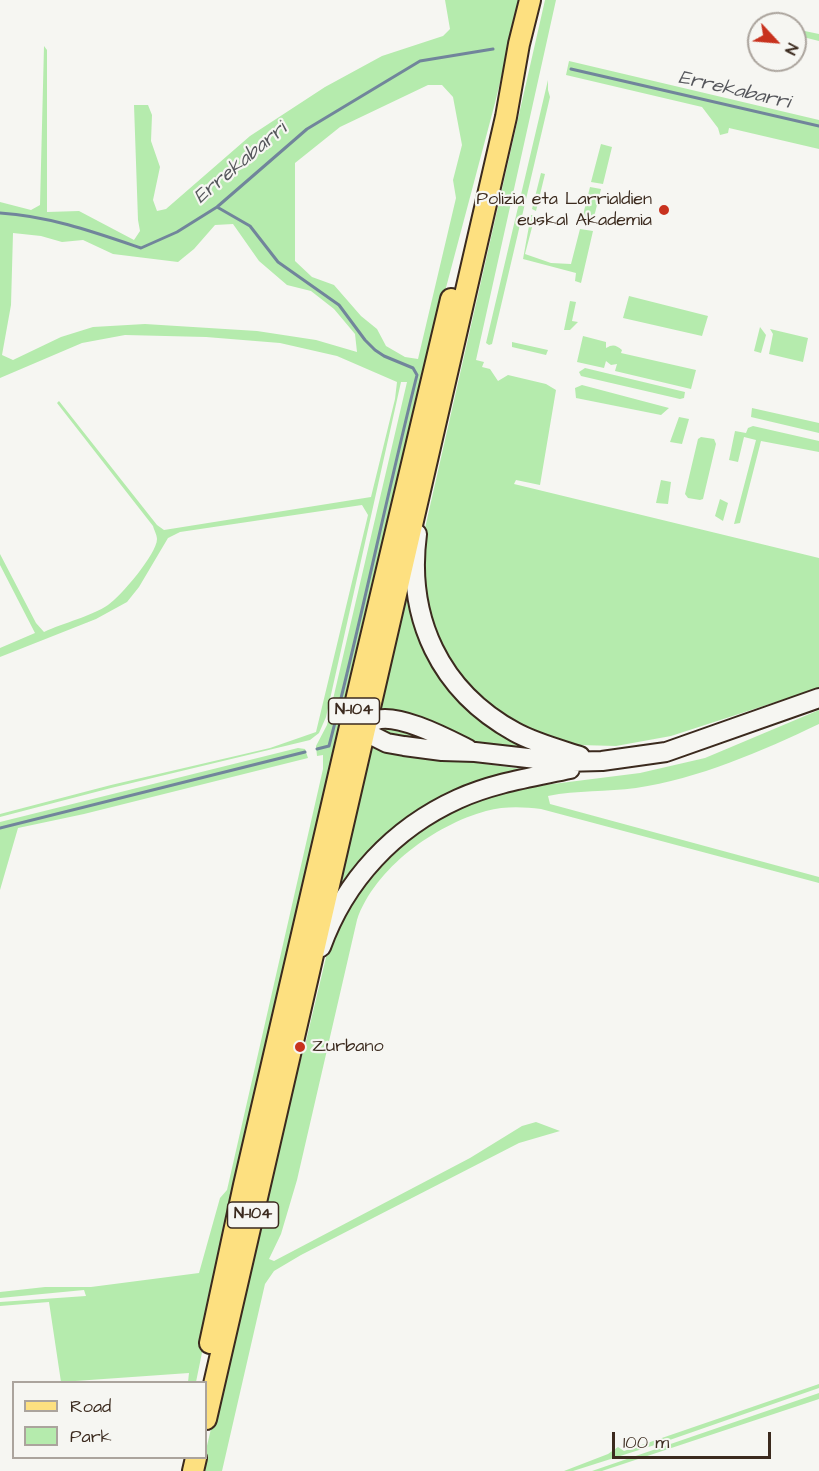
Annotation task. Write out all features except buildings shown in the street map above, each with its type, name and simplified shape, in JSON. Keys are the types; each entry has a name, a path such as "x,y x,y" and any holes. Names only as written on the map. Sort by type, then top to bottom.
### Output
{"main road":[{"name":"N-104","path":"202,1381 244,1185 433,369 530,0"},
{"name":"N-104","path":"207,1415 506,117 519,44"},
{"path":"423,477 415,551 415,579 426,634 440,661 455,683 474,704 492,718 537,742 602,761"},
{"path":"361,679 361,713 365,728 373,736 387,743 442,751 475,752 563,762 602,761"},
{"path":"299,1011 338,905 358,876 384,849 408,828 434,811 460,798 514,782 602,761 666,752 819,698"},
{"path":"330,817 349,755 357,738 374,721 385,718 398,719 475,752"}],"green space":[{"path":"445,0 520,0 439,314 217,1279 196,1381 188,1381 189,1373 61,1381 49,1302 0,1306 0,1302 86,1296 84,1290 0,1298 0,1292 45,1287 91,1287 199,1273 220,1198 227,1190 323,769 323,755 317,756 316,746 327,725 407,382 401,382 326,717 319,733 310,740 0,817 0,814 111,785 270,748 316,732 368,515 362,505 180,532 168,538 139,587 127,602 96,619 0,657 0,648 35,633 0,565 0,554 36,623 44,632 94,613 108,605 129,585 145,564 157,539 153,526 57,403 59,401 157,525 164,530 371,497 397,382 337,356 280,343 206,337 125,335 82,343 0,378 0,202 31,210 40,205 44,46 47,50 47,212 79,211 134,240 140,231 134,105 148,105 152,115 151,141 160,167 153,200 157,211 166,209 250,136 325,87 382,56 443,36 450,29","holes":["428,85 442,85 453,97 462,145 453,180 456,198 418,359 405,357 386,346 377,329 361,316 334,285 312,277 295,261 295,163 340,127","233,224 259,261 287,285 311,291 334,309 355,334 357,352 316,340 257,331 145,324 93,327 61,337 13,360 2,355 11,305 13,233 41,236 62,242 83,240 113,254 178,262 194,249 215,225"]},
{"path":"545,0 556,0 476,360 484,362 482,367 490,369 498,381 508,375 546,384 556,390 540,485 516,480 514,484 819,558 819,688 671,736 616,746 579,745 552,740 521,728 498,714 453,669 435,638 420,564 425,528"},
{"path":"807,32 819,34 819,41 807,38"},
{"path":"569,61 819,120 819,149 729,128 728,133 720,135 718,128 702,107 566,75"},
{"path":"548,80 550,97 492,344 489,345 486,343"},
{"path":"601,144 612,147 603,184 591,182"},
{"path":"541,173 545,174 536,211 532,209"},
{"path":"590,187 601,189 592,225 581,223"},
{"path":"531,215 535,216 525,254 551,263 571,264 580,229 593,231 581,283 575,281 576,273 523,259"},
{"path":"629,296 708,316 702,336 623,318"},
{"path":"570,301 576,302 572,321 578,322 570,330 564,330"},
{"path":"760,327 766,335 761,353 754,351"},
{"path":"770,329 808,338 803,362 769,354 773,334"},
{"path":"583,336 606,342 606,348 616,346 622,350 621,353 696,370 691,389 615,371 617,364 611,365 606,361 604,368 577,362"},
{"path":"512,342 548,350 546,355 512,347"},
{"path":"585,368 685,392 684,398 680,399 581,376 579,372"},
{"path":"582,385 669,408 661,415 576,398 575,388"},
{"path":"752,408 819,423 819,433 751,417"},
{"path":"679,417 689,419 682,444 670,442"},
{"path":"753,426 819,441 819,452 761,441 740,523 734,524 756,440 744,437 738,462 729,460 735,431 746,433 748,428"},
{"path":"701,437 714,439 716,444 703,499 700,500 688,498 685,494 698,439"},
{"path":"661,480 671,482 668,504 656,503"},
{"path":"720,499 728,503 723,521 715,516"},
{"path":"408,578 443,677 547,752 483,743 377,710"},
{"path":"819,710 819,724 752,754 706,771 636,788 548,796 550,804 819,877 819,883 541,809 514,807 486,811 447,827 409,851 378,883 357,920 297,1180 281,1234 269,1259 274,1261 470,1158 522,1126 536,1122 560,1131 519,1143 274,1271 265,1284 222,1471 201,1471 204,1459 207,1459 207,1446 278,1141 306,1041 328,949 357,890 400,841 469,800 505,790 640,773 705,758"},
{"path":"377,726 440,742 439,745 379,733"},
{"path":"369,744 420,755 536,771 461,792 332,906"},
{"path":"298,748 305,749 308,758 84,814 18,828 0,890 0,822"},
{"path":"819,1384 819,1388 661,1443 573,1471 564,1471 608,1454 618,1447 624,1451"},
{"path":"819,1393 819,1399 602,1471 592,1471"}],"waterway":[{"name":"Errekabarri","path":"0,213 54,221 141,248 177,232 217,207 307,129 420,61 493,49"},
{"name":"Errekabarri","path":"571,69 819,126"},
{"path":"217,207 250,226 278,262 339,305 375,350 413,368 417,375 329,746 317,749"},
{"path":"0,828 305,752"}],"place":[{"name":"Polizia eta Larrialdien euskal Akademia","path":"664,210"},
{"name":"Zurbano","path":"300,1047"}]}
